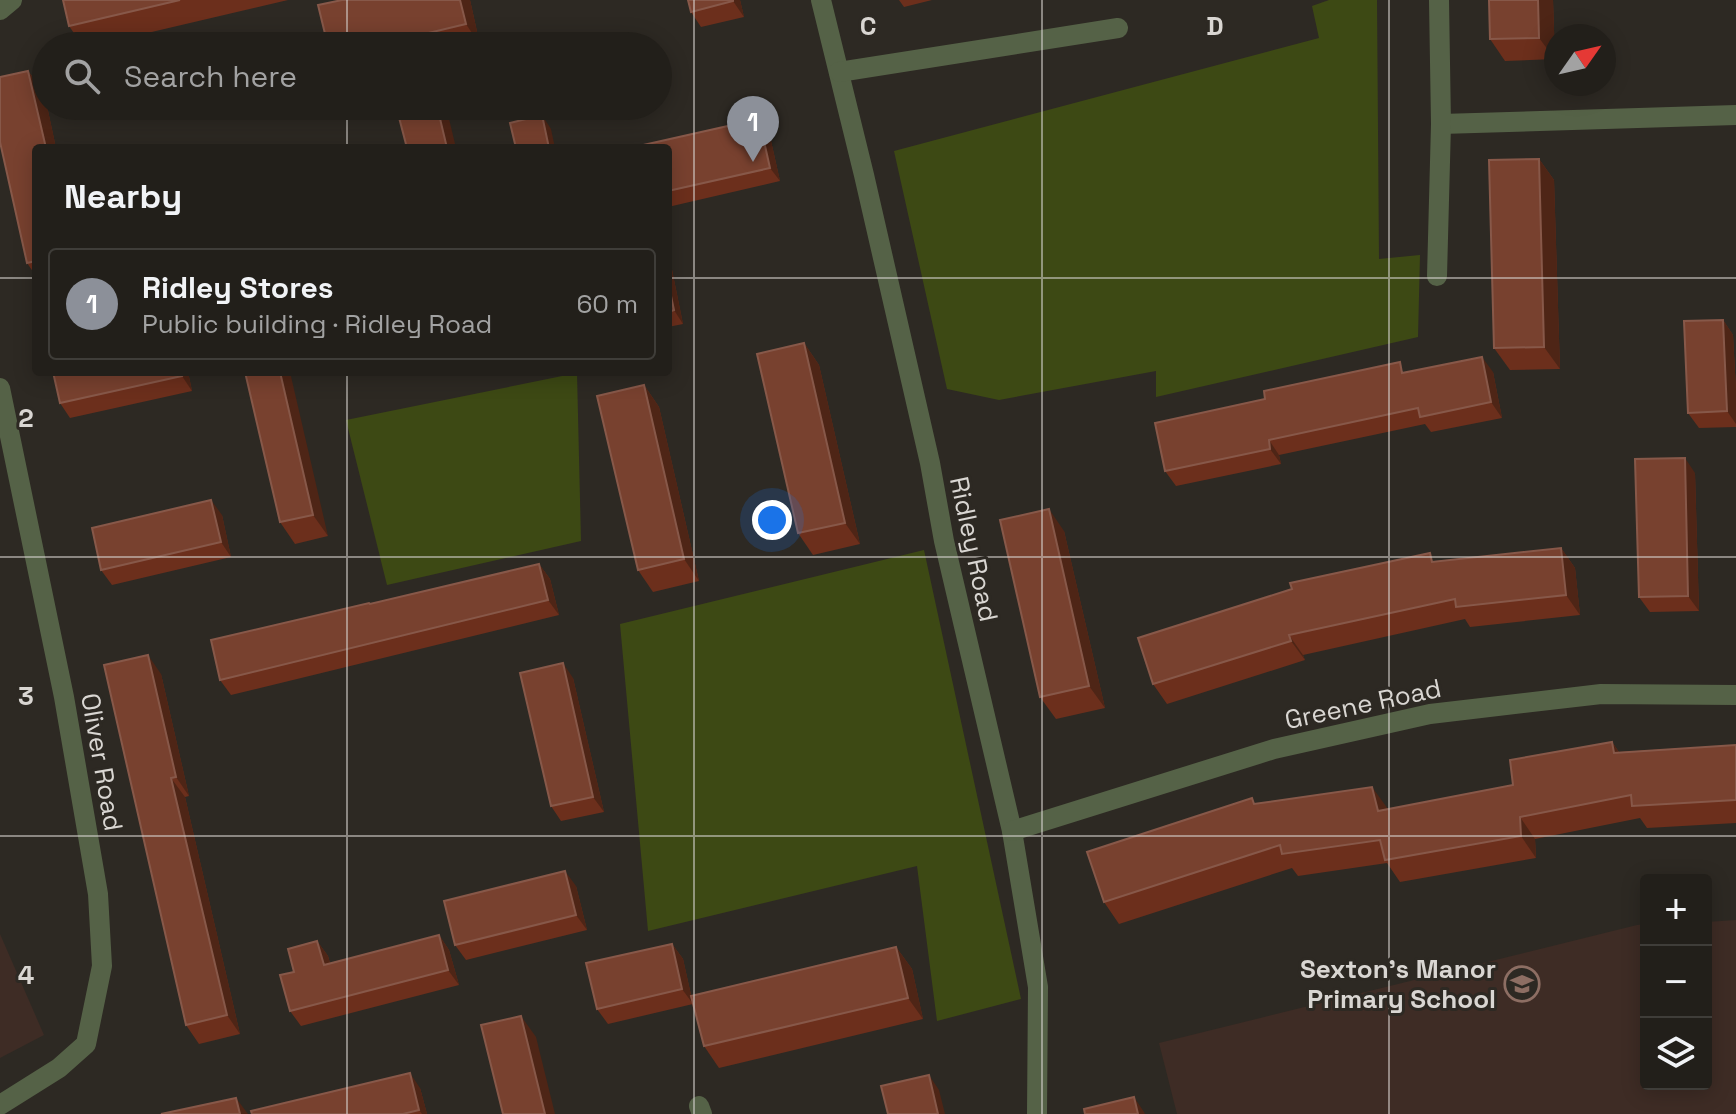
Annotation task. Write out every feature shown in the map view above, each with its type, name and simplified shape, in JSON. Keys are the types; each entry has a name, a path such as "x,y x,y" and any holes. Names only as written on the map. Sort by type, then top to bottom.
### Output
{"street":[{"path":"0,10 12,0"},
{"name":"Ridley Road","path":"821,0 930,463 944,541 1012,831 1038,987 1037,1114"},
{"path":"1437,276 1441,124 1439,0"},
{"path":"839,72 1118,28"},
{"path":"1441,124 1736,115"},
{"name":"Oliver Road","path":"0,388 64,697 98,894 102,966 86,1044 59,1068 0,1105"},
{"name":"Greene Road","path":"1012,831 1274,749 1430,714 1601,694 1736,695"}],"shaded area":[{"name":"Sexton's Manor Primary School","path":"1736,920 1736,1114 1177,1114 1159,1043 1640,925 1640,1090 1712,1090 1712,922"},
{"path":"0,934 44,1035 0,1058"}],"green space":[{"path":"1329,0 1377,0 1379,259 1420,255 1418,337 1156,397 1156,371 999,400 947,389 894,151 1319,38 1312,6"},
{"path":"562,376 577,376 581,541 387,585 346,420"},
{"path":"924,550 1021,999 937,1021 917,866 648,931 620,624"}],"building":[{"path":"63,0 180,0 69,26"},
{"path":"342,0 460,0 466,24 433,32 325,32 318,5"},
{"path":"688,0 733,0 733,1 691,12"},
{"path":"1489,0 1538,0 1539,38 1490,39"},
{"path":"28,71 32,88 32,120 39,120 45,144 32,144 32,262 27,263 0,142 0,77"},
{"path":"759,119 770,168 672,190 672,144 648,144"},
{"path":"400,120 440,120 446,144 406,144"},
{"path":"543,120 548,144 515,144 510,123"},
{"path":"1539,159 1544,347 1494,348 1489,160"},
{"path":"1723,320 1727,411 1688,413 1684,321"},
{"path":"804,343 845,523 798,533 757,354"},
{"path":"1482,357 1491,402 1420,417 1418,408 1269,440 1270,449 1165,471 1155,423 1265,399 1264,391 1400,362 1402,373"},
{"path":"54,376 182,376 60,403"},
{"path":"246,376 281,376 313,515 280,522"},
{"path":"644,385 684,559 638,570 597,396"},
{"path":"1685,458 1688,596 1639,597 1635,459"},
{"path":"211,500 221,542 101,570 92,528"},
{"path":"1049,509 1089,686 1040,697 1000,520"},
{"path":"1561,548 1566,595 1456,607 1455,599 1289,635 1291,641 1153,684 1138,638 1292,589 1290,583 1430,553 1432,562"},
{"path":"539,564 548,600 220,680 211,640"},
{"path":"148,655 176,777 171,778 227,1015 186,1025 104,665"},
{"path":"563,663 593,797 551,806 520,673"},
{"path":"1612,742 1614,753 1736,745 1736,800 1632,806 1631,795 1520,817 1521,836 1385,860 1380,840 1282,854 1280,845 1104,902 1087,852 1252,798 1254,804 1372,787 1378,811 1513,785 1510,760"},
{"path":"565,871 576,915 455,945 444,901"},
{"path":"439,935 448,970 290,1011 280,975 294,972 288,949 317,941 324,965"},
{"path":"672,944 682,989 597,1009 586,963"},
{"path":"896,947 908,998 704,1046 691,996"},
{"path":"521,1016 545,1114 503,1114 481,1025"},
{"path":"410,1073 419,1110 403,1114 252,1114 251,1111"},
{"path":"929,1075 938,1114 888,1114 881,1086"},
{"path":"1134,1097 1138,1114 1085,1114 1084,1109"},
{"path":"236,1098 240,1114 161,1114"}],"place":[{"name":"Ridley Stores","path":"753,162"},
{"name":"Sexton's Manor Primary School","path":"1522,984"}]}
